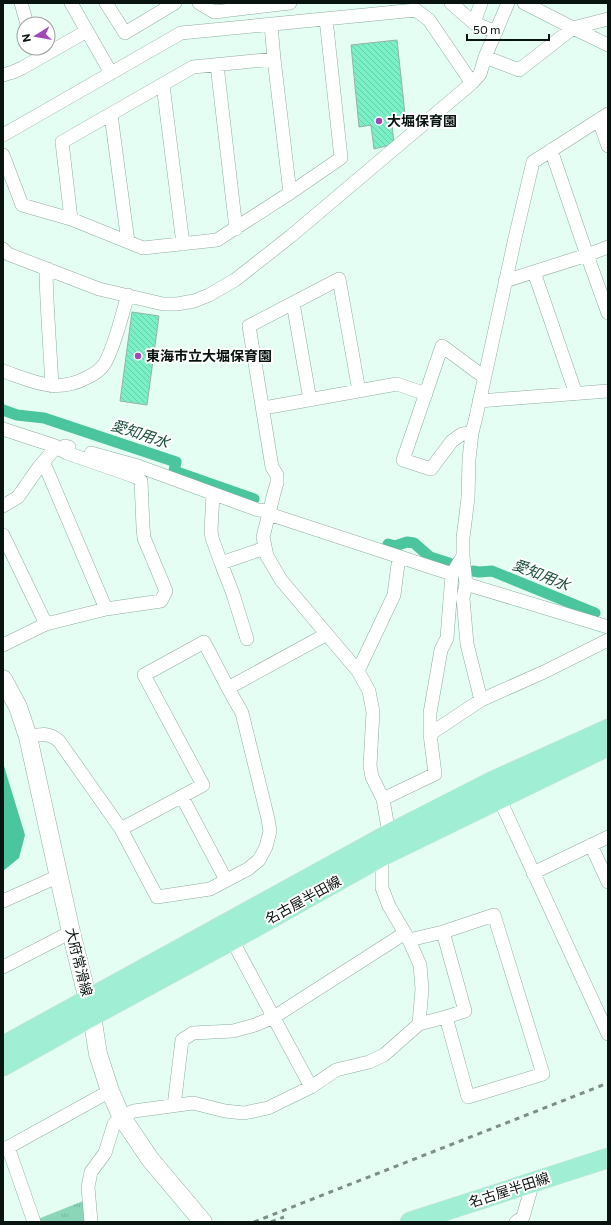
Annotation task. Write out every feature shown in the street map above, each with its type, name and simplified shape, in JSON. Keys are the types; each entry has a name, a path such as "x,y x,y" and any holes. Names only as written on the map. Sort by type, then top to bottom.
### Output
{"main road":[{"name":"大府常滑線","path":"3,679 18,707 28,737 71,932 90,1007 98,1054 110,1091 121,1116 150,1159 203,1222"},
{"name":"名古屋半田線","path":"3,1066 90,1007 389,834 493,781 608,729"},
{"name":"名古屋半田線","path":"3,1046 232,940 382,856 500,800 608,746"},
{"name":"名古屋半田線","path":"410,1222 608,1158"}],"street":[{"path":"22,3 25,16"},
{"path":"71,3 111,73"},
{"path":"106,3 125,33 175,3"},
{"path":"199,3 214,12 237,6 290,3"},
{"path":"451,3 474,23 496,32"},
{"path":"474,23 481,3"},
{"path":"3,249 8,254 99,289 128,295 149,302 177,304 194,301 209,295 228,284 291,236 472,83 480,74 485,57 508,3"},
{"path":"524,3 608,45"},
{"path":"3,135 181,33 416,10 429,20 472,83"},
{"path":"3,154 22,205 72,219 143,248 217,240 290,193 340,158 326,19"},
{"path":"485,57 519,70 572,28 608,19"},
{"path":"271,24 290,193"},
{"path":"56,44 86,31"},
{"path":"3,74 13,72 32,56"},
{"path":"72,219 62,142 194,67 274,59"},
{"path":"217,65 236,229"},
{"path":"163,85 183,244"},
{"path":"111,115 128,242"},
{"path":"481,700 467,644 463,598 466,584 463,538 468,498 469,459 472,433 515,238 533,162 603,117 608,146"},
{"path":"551,150 608,313"},
{"path":"506,281 587,255 608,246"},
{"path":"48,269 46,274 46,307 52,386"},
{"path":"534,272 576,394"},
{"path":"359,391 339,279 249,326 264,408 272,467 277,475 278,483 274,493 263,538 265,548 271,564 281,580 358,671 369,691 372,712 370,766 372,777 383,799 389,834 382,856 382,888 389,906 407,936 420,965 422,990 420,1024"},
{"path":"3,371 52,386 63,386 82,381 91,376 104,365 112,348 128,295"},
{"path":"294,303 310,400"},
{"path":"472,433 462,434 452,441 431,469 403,460 442,346 484,377"},
{"path":"264,408 397,384 426,394"},
{"path":"479,401 608,392"},
{"path":"3,429 136,477 141,481 142,528 144,538 166,591 161,602 106,609 46,624 3,645"},
{"path":"3,506 18,497 39,467 59,448 65,446 138,466 258,510 270,512 452,574"},
{"path":"42,465 46,468 106,609"},
{"path":"213,494 212,538 247,639"},
{"path":"3,535 46,624"},
{"path":"221,563 265,548"},
{"path":"383,799 435,774 430,734 430,713 441,650 447,638 452,574 463,556"},
{"path":"358,671 394,595 398,564"},
{"path":"466,584 608,626"},
{"path":"228,688 327,634"},
{"path":"430,734 481,700 544,672 608,640"},
{"path":"28,737 39,734 52,735 59,741 121,829 157,897 210,889 248,869 259,860 266,847 270,831 268,819 242,713 204,642 144,675 203,785 121,829"},
{"path":"182,797 226,880"},
{"path":"500,800 608,1034"},
{"path":"533,873 608,837"},
{"path":"591,845 608,882"},
{"path":"3,901 59,876"},
{"path":"174,1106 182,1040 193,1033 234,1031 255,1025 274,1017 407,936 443,932 494,915 543,1074 468,1098 446,1017"},
{"path":"3,967 71,932"},
{"path":"91,1222 88,1187 91,1172 105,1154 114,1124 121,1116 134,1111 194,1102 225,1111 244,1113 268,1108 311,1087 336,1070 369,1062 384,1055 420,1024 465,1011 443,932"},
{"path":"232,940 311,1087"},
{"path":"34,1222 5,1149 110,1091"},
{"path":"522,1220 533,1182"}],"green space":[{"path":"83,1201 85,1222 39,1222 38,1219"}],"shaded area":[{"path":"4,766 25,835 19,858 3,871 3,767"}],"building":[{"path":"397,40 406,123 392,125 394,144 374,149 371,125 359,127 351,45"},
{"path":"132,312 159,316 147,405 120,401"}],"waterway":[{"name":"愛知用水","path":"3,410 17,415 44,418 176,462 174,471 254,499"},
{"name":"愛知用水","path":"388,544 395,546 407,542 414,543 430,557 449,563"},
{"name":"愛知用水","path":"473,571 492,571 595,613"}],"railway":[{"path":"254,1222 608,1083"},
{"path":"271,1222 284,1217"}],"place":[{"name":"大堀保育園","path":"379,121"},
{"name":"東海市立大堀保育園","path":"138,356"}]}
